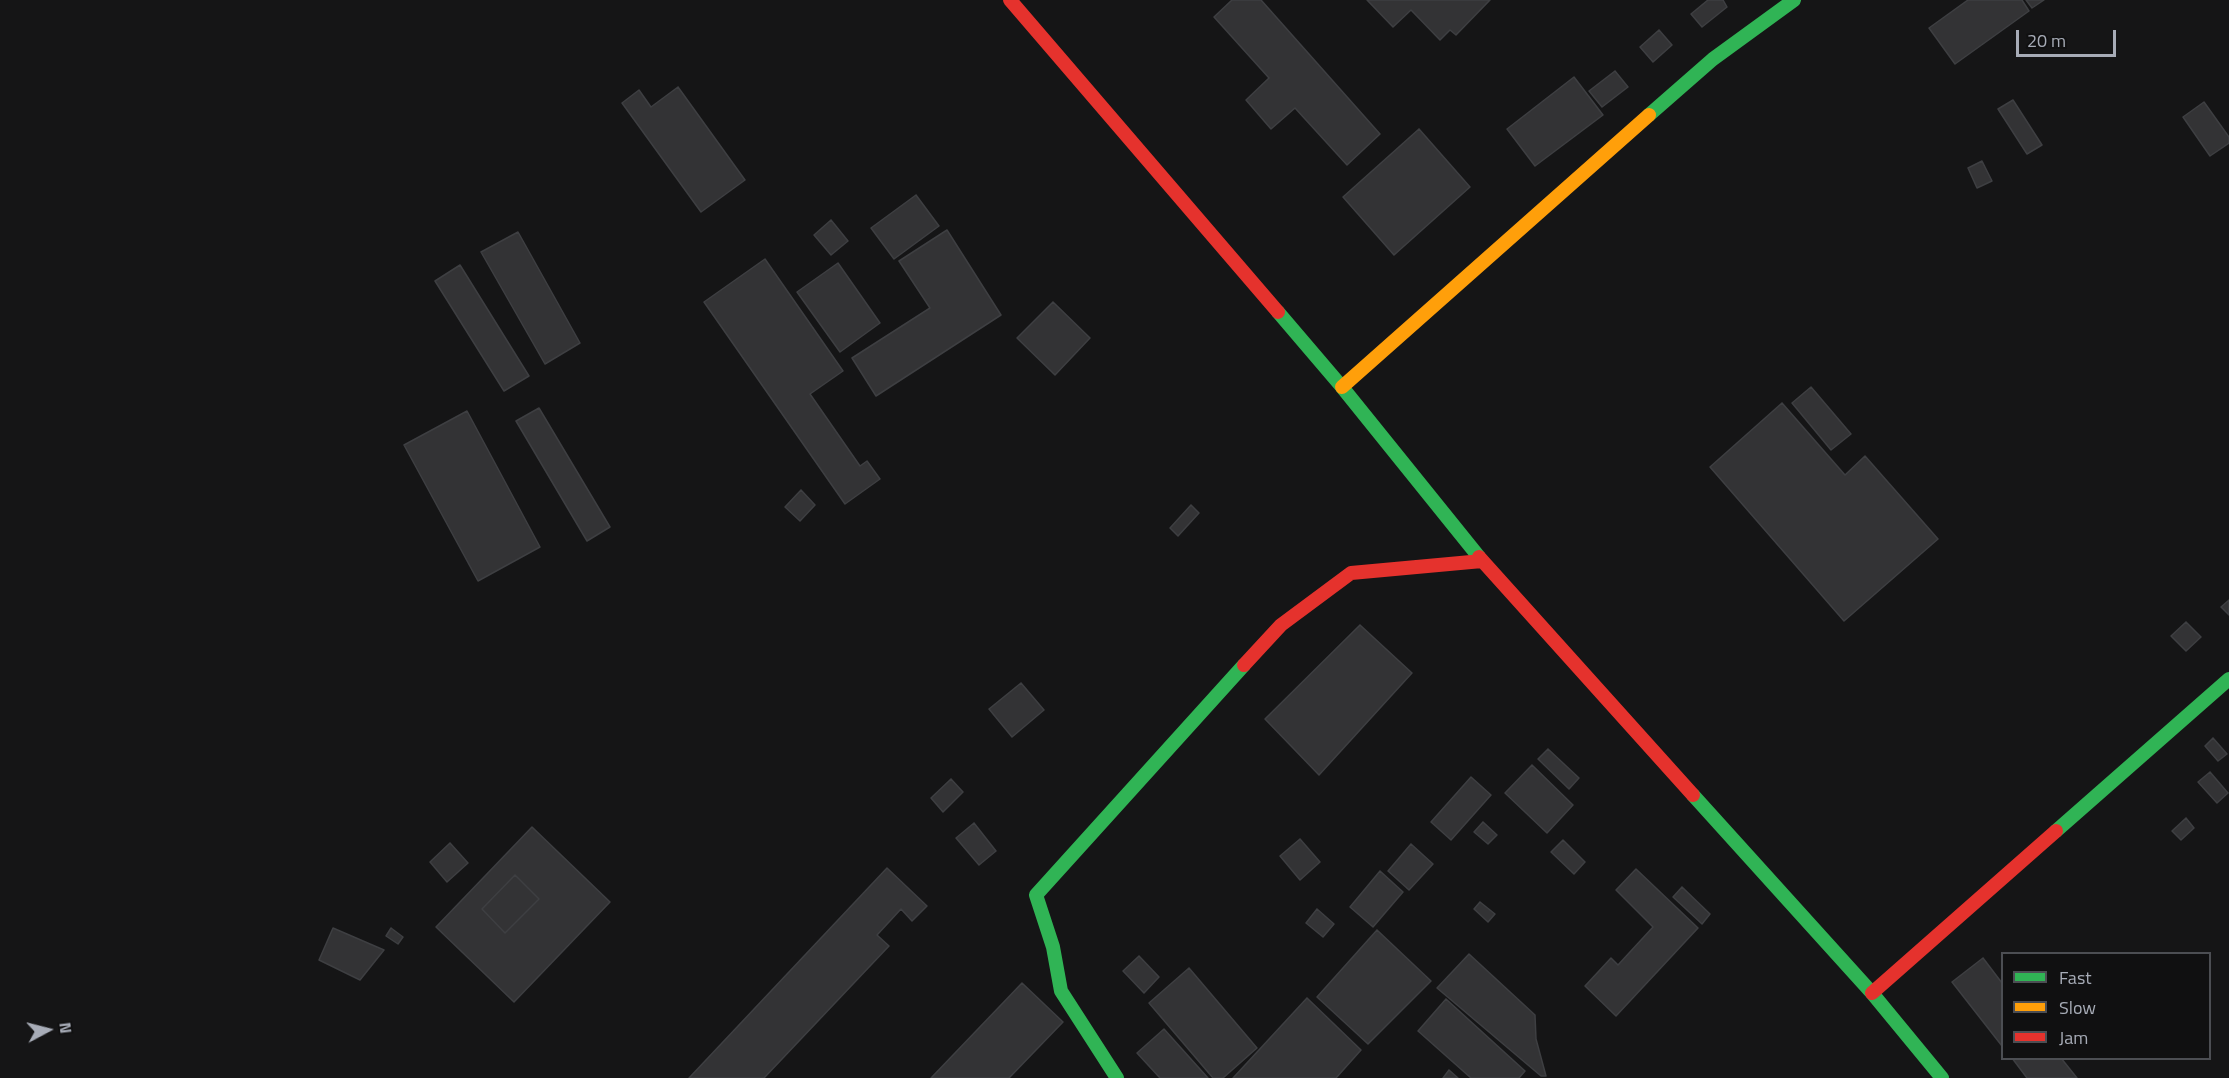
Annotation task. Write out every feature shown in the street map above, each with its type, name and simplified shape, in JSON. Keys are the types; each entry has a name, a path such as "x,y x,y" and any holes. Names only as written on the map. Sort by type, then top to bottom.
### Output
{"street":[{"path":"1010,0 1342,387 1482,561 1872,993 1942,1078"},
{"path":"1342,387 1713,59 1794,0"},
{"path":"1118,1078 1061,991 1053,947 1036,895 1281,624 1351,573 1482,561"},
{"path":"1872,993 2229,679"}],"building":[{"path":"1232,0 1261,0 1380,134 1347,165 1295,108 1271,129 1246,100 1269,78 1214,17"},
{"path":"1367,0 1490,0 1456,35 1450,30 1440,40 1411,10 1393,27"},
{"path":"1708,0 1723,0 1727,7 1702,27 1691,14"},
{"path":"1968,0 2022,0 2029,11 1955,64 1929,28"},
{"path":"2026,0 2044,0 2032,8"},
{"path":"1659,30 1672,45 1653,62 1640,47"},
{"path":"1615,71 1628,87 1602,107 1589,91"},
{"path":"1574,77 1603,115 1535,166 1507,129"},
{"path":"678,87 745,180 701,212 622,103 639,90 651,107"},
{"path":"2013,100 2042,145 2027,154 1998,109"},
{"path":"2204,102 2229,137 2229,143 2210,156 2183,117"},
{"path":"1419,129 1470,187 1394,255 1343,197"},
{"path":"1982,161 1992,181 1977,188 1968,168"},
{"path":"916,195 939,226 894,259 871,228"},
{"path":"831,220 848,241 831,255 814,235"},
{"path":"947,230 1001,315 876,396 852,358 930,308 899,261"},
{"path":"518,232 580,343 545,364 481,252"},
{"path":"765,259 843,371 810,394 860,466 867,461 880,479 845,504 704,302"},
{"path":"838,263 880,323 840,352 797,292"},
{"path":"460,265 529,376 504,391 435,281"},
{"path":"1053,302 1090,338 1055,375 1017,338"},
{"path":"1811,387 1851,434 1831,450 1792,403"},
{"path":"1782,403 1845,475 1865,456 1938,539 1844,621 1710,467"},
{"path":"539,408 610,527 587,541 516,421"},
{"path":"467,411 540,547 478,581 404,445"},
{"path":"801,490 815,505 800,521 785,507"},
{"path":"1191,505 1199,513 1178,536 1170,528"},
{"path":"2229,600 2229,615 2221,607"},
{"path":"2186,622 2201,637 2186,651 2171,636"},
{"path":"1360,625 1412,673 1319,775 1265,719"},
{"path":"1021,683 1044,710 1012,737 989,709"},
{"path":"2213,738 2227,754 2218,761 2205,746"},
{"path":"1548,749 1579,778 1569,789 1538,759"},
{"path":"1532,765 1573,805 1547,833 1505,793"},
{"path":"2210,772 2228,793 2217,803 2198,782"},
{"path":"1471,777 1491,795 1451,840 1431,822"},
{"path":"951,779 963,792 943,812 931,798"},
{"path":"2186,818 2194,828 2181,840 2172,831"},
{"path":"1483,822 1497,835 1488,844 1474,832"},
{"path":"974,823 996,851 979,865 956,838"},
{"path":"532,827 610,902 514,1002 436,927","holes":["515,875 539,899 505,933 482,909"]},
{"path":"1300,839 1320,862 1300,880 1280,856"},
{"path":"1563,840 1585,862 1574,874 1551,852"},
{"path":"450,843 468,863 447,882 430,862"},
{"path":"1411,844 1433,864 1409,890 1388,871"},
{"path":"887,868 927,906 912,921 901,909 877,935 889,946 764,1078 689,1078"},
{"path":"1636,869 1698,928 1616,1016 1585,986 1611,958 1618,965 1653,927 1616,890"},
{"path":"1380,871 1403,892 1373,927 1350,907"},
{"path":"515,875 539,899 505,933 482,909"},
{"path":"1682,887 1710,914 1702,924 1673,897"},
{"path":"1480,902 1495,914 1488,922 1474,909"},
{"path":"1317,909 1334,924 1323,937 1306,923"},
{"path":"333,928 384,950 360,980 319,960"},
{"path":"391,928 403,937 398,944 386,936"},
{"path":"1377,930 1431,981 1368,1044 1317,997"},
{"path":"1469,954 1535,1015 1536,1039 1546,1076 1541,1076 1437,988"},
{"path":"1139,956 1159,977 1144,993 1123,971"},
{"path":"1983,958 2001,982 2001,1045 1952,982"},
{"path":"1189,968 1257,1048 1223,1078 1213,1078 1149,1003"},
{"path":"1022,983 1063,1022 1009,1078 931,1078"},
{"path":"1307,998 1361,1050 1336,1078 1233,1078"},
{"path":"1446,999 1525,1071 1519,1078 1471,1078 1418,1031"},
{"path":"1164,1029 1208,1078 1160,1078 1137,1053"},
{"path":"2014,1060 2063,1060 2077,1078 2027,1078"},
{"path":"1449,1070 1458,1078 1443,1078"}],"traffic: fast":[{"path":"1649,115 1713,59 1794,0"},
{"path":"1278,312 1342,387 1479,557"},
{"path":"1117,1078 1061,991 1053,947 1036,895 1244,665"},
{"path":"2056,831 2229,679"},
{"path":"1693,795 1872,993 1942,1078"}],"traffic: slow":[{"path":"1342,387 1649,115"}],"traffic: jam":[{"path":"1010,0 1278,312"},
{"path":"1479,557 1693,795"},
{"path":"1244,665 1281,625 1351,573 1482,561"},
{"path":"1872,993 2056,831"}]}
